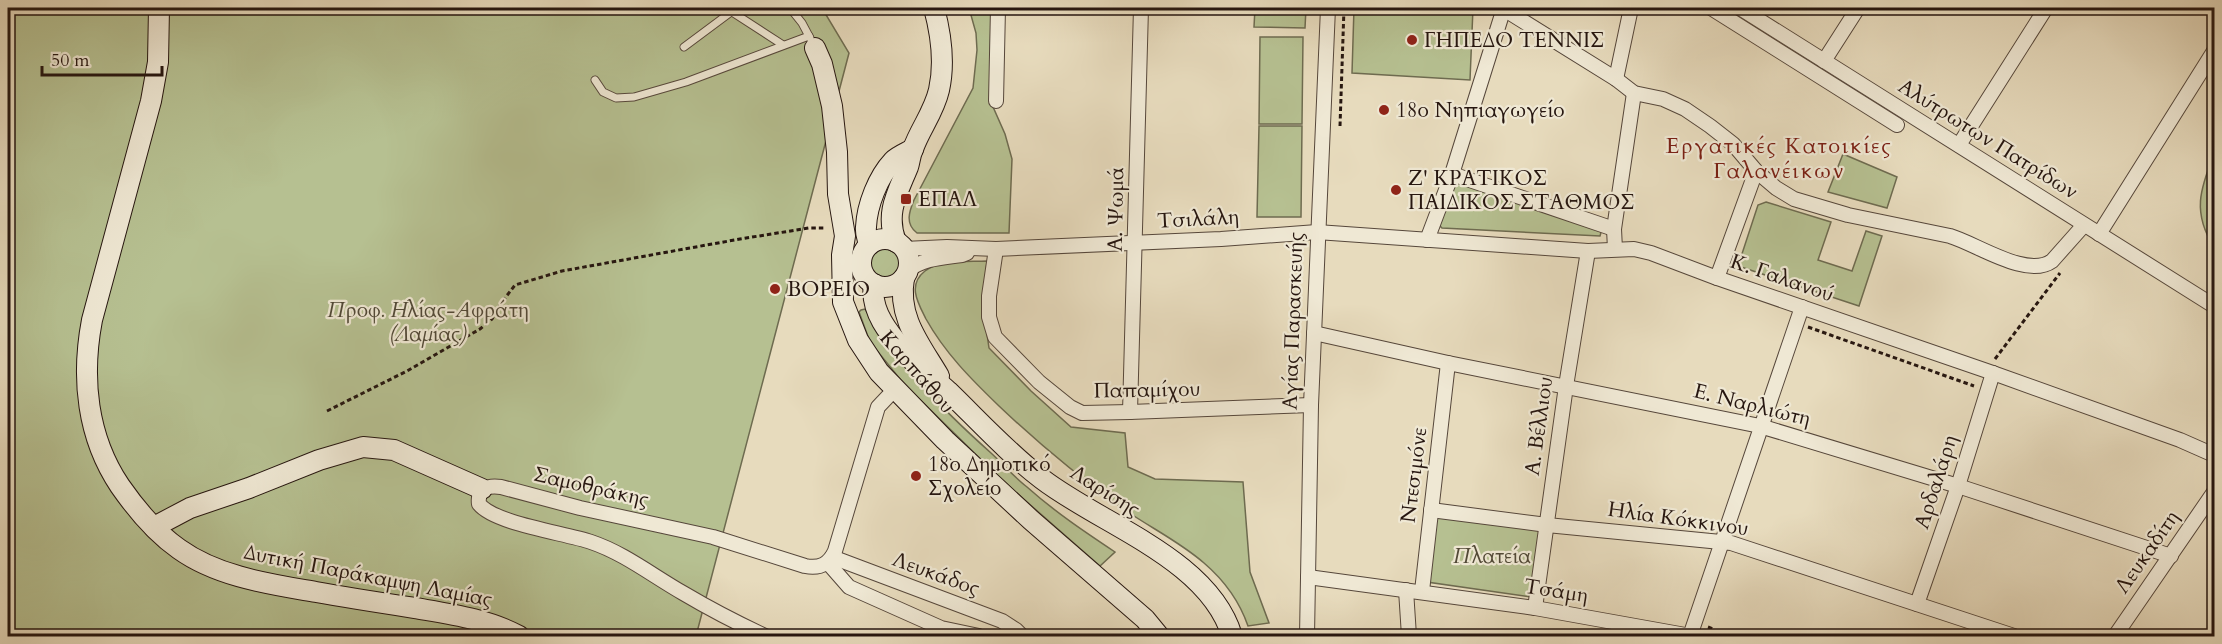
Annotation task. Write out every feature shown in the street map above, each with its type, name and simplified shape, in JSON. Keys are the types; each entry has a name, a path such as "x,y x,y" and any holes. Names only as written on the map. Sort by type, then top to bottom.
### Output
{"main road":[{"name":"Δυτική Παράκαμψη Λαμίας","path":"159,8 158,53 151,101 92,320 87,373 93,428 116,479 131,502 173,545 198,560 273,585 440,612 493,625 519,636"},
{"name":"Λαρίσης","path":"900,246 891,229 891,211 913,149 929,118 939,90 942,57 934,8"},
{"name":"Καρπάθου","path":"812,42 822,64 832,106 837,152 838,194 845,237 842,255 842,285 847,316 858,339 872,362 895,389 945,440 1031,520 1145,619 1159,636"},
{"name":"Λαρίσης","path":"913,149 894,160 883,174 869,207 865,229 867,264 875,309 890,333 910,358 946,389 1004,446 1058,492 1149,545 1187,573 1218,605 1227,620 1232,636"},
{"path":"842,285 867,264 882,239 900,246 909,260 906,275 898,284 890,287 867,264 845,237"},
{"name":"Λαρίσης","path":"906,275 902,302 909,325 946,389"},
{"path":"154,526 190,508 249,488 319,460 363,447 394,450 482,489"}],"street":[{"path":"996,101 998,8"},
{"name":"Α. Ψωμά","path":"1130,412 1142,8"},
{"name":"Αγίας Παρασκευής","path":"1306,636 1317,232 1328,8"},
{"path":"1427,240 1452,174 1503,8 1616,79 1634,93 1663,99 1684,109 1732,144 1756,171 1776,188 1794,199 1814,206 1950,236 2022,265 2040,267 2058,255 2084,225"},
{"path":"1616,79 1630,8"},
{"path":"1711,8 1897,125"},
{"name":"Αλύτρωτων Πατρίδων","path":"1740,8 2214,306"},
{"path":"1824,61 1858,8"},
{"path":"1959,145 2046,8"},
{"path":"2099,234 2214,51"},
{"path":"1615,249 1614,229 1634,93"},
{"path":"1717,278 1756,171"},
{"path":"1452,174 1614,229"},
{"name":"Τσιλάλη","path":"973,250 1317,232"},
{"name":"Κ. Γαλανού","path":"1317,232 1588,251 1634,249 1651,253 2180,440 2214,455"},
{"path":"900,246 973,250"},
{"name":"Παπαμίχου","path":"996,249 990,278 989,317 995,337 1039,382 1070,407 1082,413 1311,405"},
{"path":"906,275 919,263 929,259 962,255 973,250"},
{"name":"Α. Βέλλιου","path":"1535,608 1566,386 1588,251"},
{"path":"1690,636 1802,307"},
{"name":"Ε. Ναρλιώτη","path":"1314,333 1448,363 1760,426 1958,486 2171,556"},
{"name":"Ντεσιμόνε","path":"1422,591 1448,363"},
{"name":"Αρδαλάρη","path":"1917,604 1958,486 1990,372"},
{"path":"895,389 878,407 830,560 849,587 941,628 979,636"},
{"name":"Σαμοθράκης","path":"482,489 501,487 580,508 693,532 751,548 805,567 818,567 830,560"},
{"path":"482,489 478,497 479,504 487,511 600,546 765,636"},
{"name":"Λευκαδίτη","path":"2115,636 2214,492"},
{"name":"Ηλία Κόκκινου","path":"1431,510 1546,525 1721,542 1752,549 2014,636"},
{"name":"Λευκάδος","path":"830,560 1002,621 1022,636"},
{"name":"Τσάμη","path":"1308,577 1535,608 1690,636"},
{"path":"1406,590 1408,636"}],"lane":[{"path":"595,80 603,92 616,99 634,97 686,82 783,45 812,42 802,23 790,8"},
{"path":"684,47 728,10 783,45"}],"path":[{"path":"1340,126 1344,8"},
{"path":"327,411 480,329 492,319 515,285 538,277 809,228 825,228 845,237"},
{"path":"1803,337 1807,326 1980,388 2064,268"},
{"path":"1702,624 1713,629 1710,636"}],"green space":[{"name":"Προφ. Ηλίας-Αφράτη (Λαμίας)","path":"8,8 822,8 849,53 696,636 8,636"},
{"path":"969,8 991,8 990,100 1005,134 1012,159 1009,233 917,233 909,222 912,204 973,88 977,50 976,33"},
{"path":"1255,8 1306,8 1305,28 1254,27"},
{"name":"ΓΗΠΕΔΟ ΤΕΝΝΙΣ","path":"1354,8 1473,8 1470,80 1352,73"},
{"path":"1260,37 1303,37 1302,124 1259,124"},
{"path":"1259,126 1302,126 1301,217 1257,217"},
{"path":"1843,154 1897,177 1887,208 1828,192"},
{"path":"2214,154 2214,247 2203,223 2200,201"},
{"path":"1463,182 1602,229 1600,236 1442,228 1438,224 1451,187"},
{"path":"1766,202 1831,222 1818,260 1852,271 1866,231 1882,236 1859,306 1738,266 1758,205"},
{"path":"885,245 898,250 903,263 898,276 885,281 872,276 867,263 872,250"},
{"path":"987,261 983,306 989,348 1031,391 1071,427 1125,433 1128,467 1155,479 1243,482 1250,572 1269,623 1248,626 1236,599 1212,570 1185,548 1125,510 1060,460 999,406 950,354 933,331 920,307 915,288 916,282 931,267 954,262"},
{"path":"865,309 907,368 956,420 1038,496 1115,552 1100,566 1003,481 904,384 870,342 859,312"},
{"name":"Πλατεία","path":"1437,514 1540,528 1531,597 1427,582"}],"place":[{"name":"ΓΗΠΕΔΟ ΤΕΝΝΙΣ","path":"1412,40"},
{"name":"18ο Νηπιαγωγείο","path":"1384,110"},
{"name":"Ζ' ΚΡΑΤΙΚΟΣ ΠΑΙΔΙΚΟΣ ΣΤΑΘΜΟΣ","path":"1396,190"},
{"name":"ΕΠΑΛ","path":"906,199"},
{"name":"ΒΟΡΕΙΟ","path":"775,289"},
{"name":"18ο Δημοτικό Σχολείο","path":"916,476"}],"district":[{"name":"Εργατικές Κατοικίες Γαλανέικων","path":"1779,158"}]}
